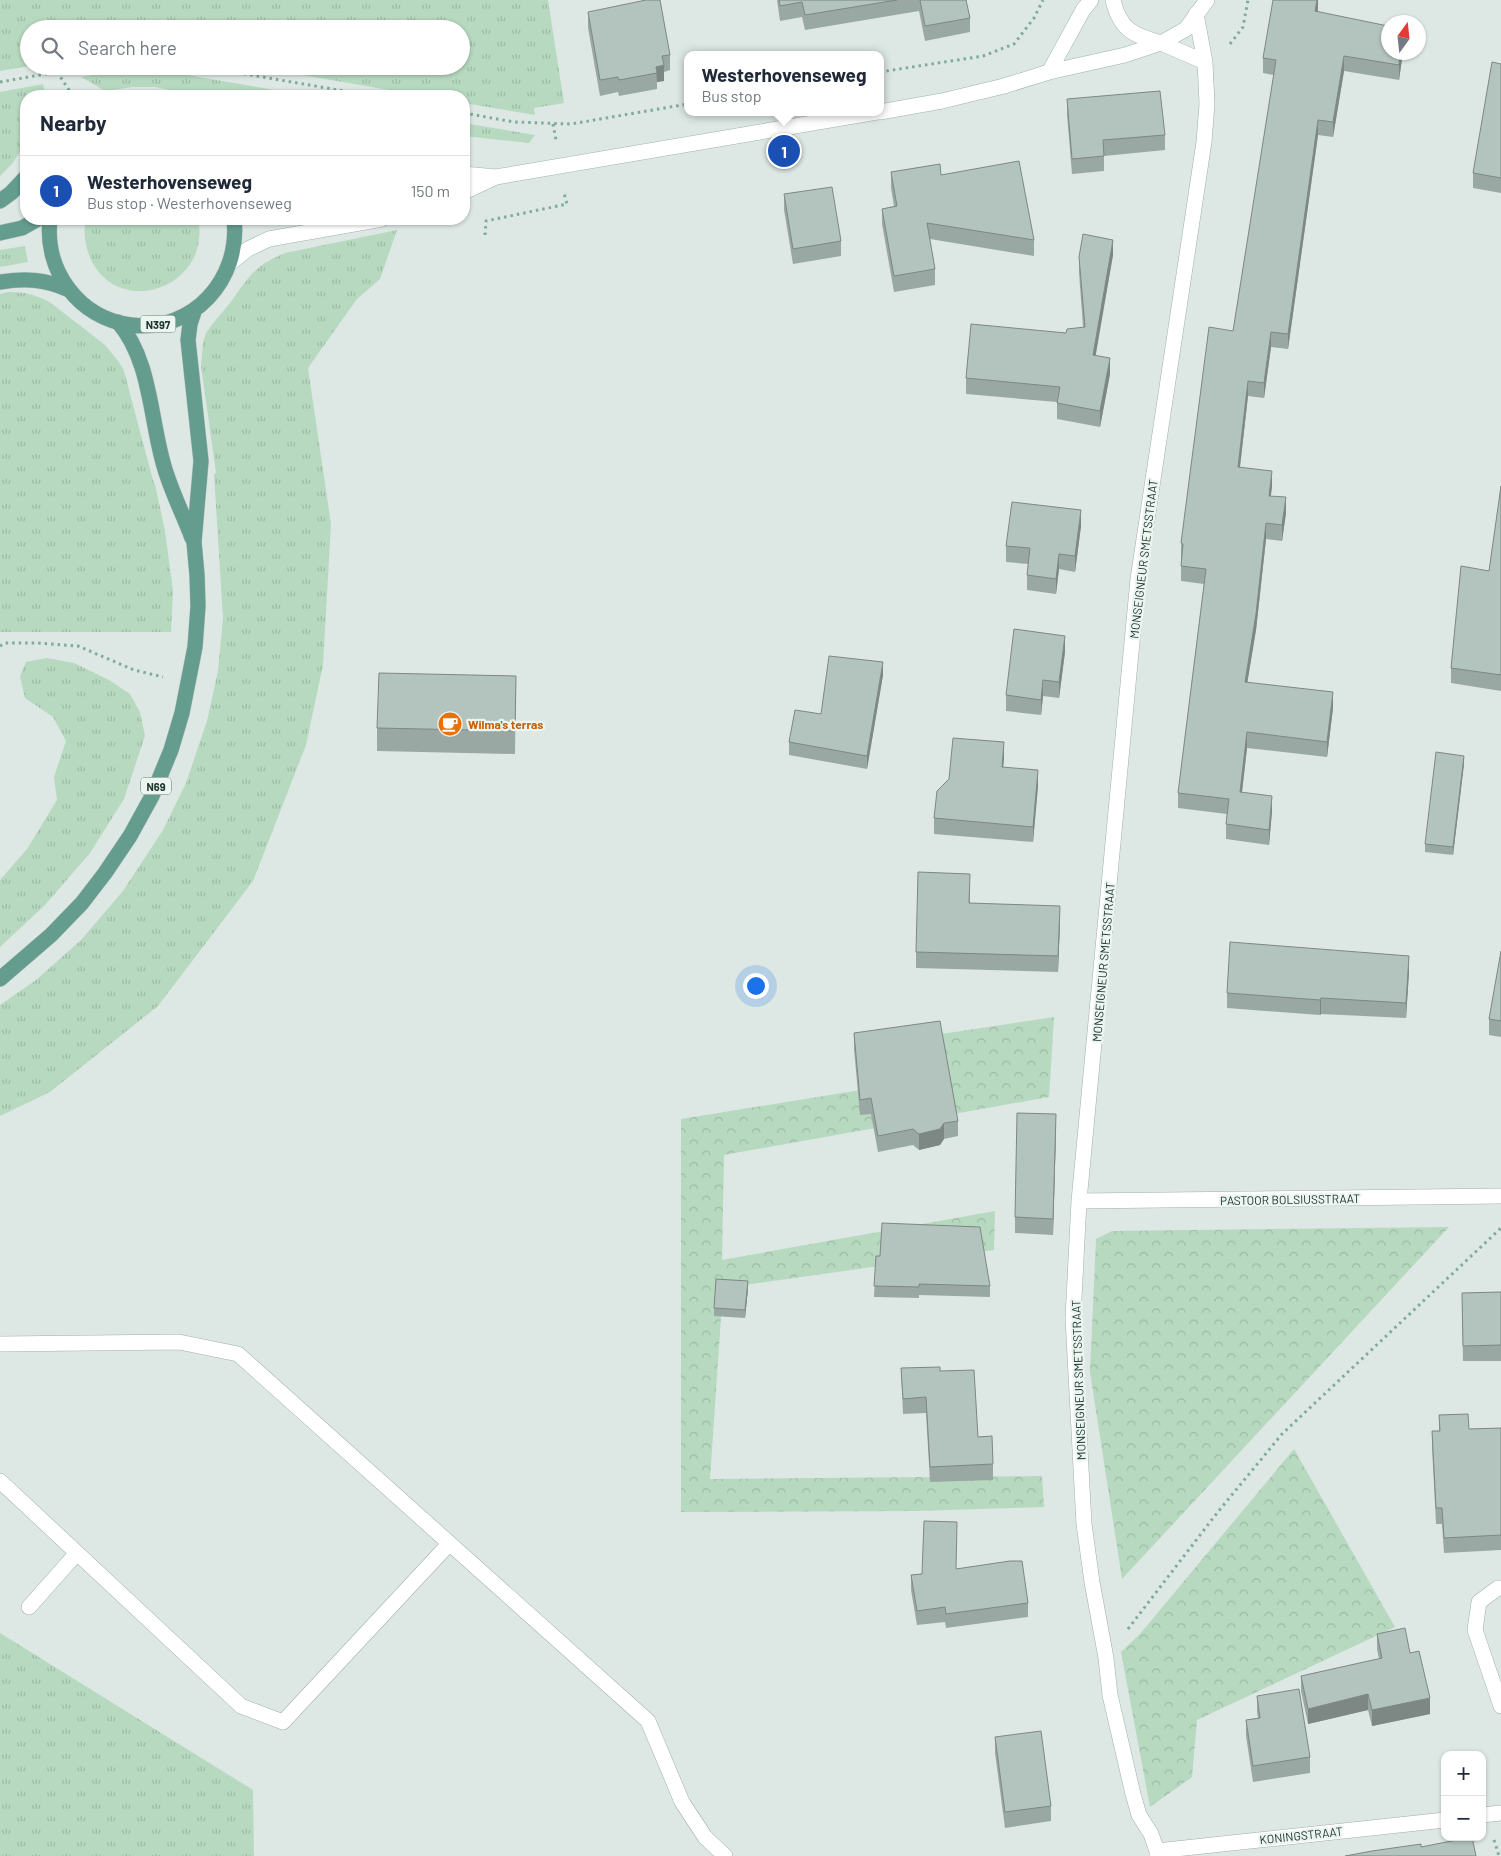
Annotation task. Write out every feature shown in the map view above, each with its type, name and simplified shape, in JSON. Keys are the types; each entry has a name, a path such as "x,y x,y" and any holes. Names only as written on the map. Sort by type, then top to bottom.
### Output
{"main road":[{"path":"0,201 20,184"},
{"path":"0,233 27,225"},
{"name":"N397","path":"50,225 50,250 57,271 69,290 86,307 106,318 131,325 158,324 171,321 195,309 204,302 220,284 230,263 235,240 234,225"},
{"name":"N397","path":"0,282 18,279 43,281 69,290"},
{"name":"N69","path":"0,979 51,935 82,903 105,873 130,836 152,796 171,750 189,684 195,647 198,606 194,542 201,461 188,340 190,324 195,309"},
{"name":"N69","path":"118,322 131,340 140,359 164,467 194,542"}],"street":[{"path":"1049,72 1083,10 1091,0"},
{"path":"1113,0 1116,13 1122,24 1135,35 1161,43 1205,62"},
{"path":"884,111 942,101 1004,86 1049,72 1125,55 1161,43 1186,29 1207,0"},
{"name":"MONSEIGNEUR SMETSSTRAAT","path":"1157,1854 1151,1834 1139,1815 1110,1695 1106,1658 1092,1582 1084,1524 1073,1318 1079,1201 1138,579 1204,142 1207,104 1205,62 1196,14"},
{"path":"470,175 496,177 560,168 714,139 855,116"},
{"path":"470,189 496,177"},
{"path":"230,263 248,249 269,239 348,225"},
{"name":"PASTOOR BOLSIUSSTRAAT","path":"1079,1201 1501,1196"},
{"path":"0,1344 178,1342 238,1354 648,1721 682,1802 705,1837 725,1856"},
{"path":"0,1481 241,1706 284,1722 449,1544"},
{"path":"29,1607 77,1553"},
{"path":"1501,1588 1498,1588 1479,1602 1475,1630 1501,1706"},
{"path":"1486,1815 1501,1813"},
{"name":"KONINGSTRAAT","path":"1157,1854 1441,1820"}],"path":[{"path":"884,71 983,56 1014,44 1034,18 1043,0"},
{"path":"1205,62 1228,47 1243,27 1248,0"},
{"path":"0,82 40,75"},
{"path":"59,75 69,90"},
{"path":"251,75 338,90"},
{"path":"470,114 514,122 571,124 684,105"},
{"path":"0,646 4,643 78,646 134,670 189,684"},
{"path":"1106,1658 1217,1512 1282,1434 1501,1228"}],"green space":[{"path":"0,0 548,0 564,103 534,108 535,115 470,104 470,90 389,90 302,75 470,75 470,20 20,20 20,68 0,71"},
{"path":"93,75 187,75 274,90 170,90 154,87 133,87 103,90 81,77"},
{"path":"43,84 44,90 20,90 20,152 12,164 0,176 0,92"},
{"path":"470,124 535,135 529,143 470,137"},
{"path":"85,225 198,225 199,242 191,262 178,277 161,287 142,291 122,288 105,278 91,260 85,240"},
{"path":"397,230 380,279 357,299 308,368 331,524 323,665 306,745 253,881 158,1006 50,1092 0,1116 0,1005 36,980 81,940 123,891 163,830 186,783 207,721 218,671 223,618 214,474 216,473 201,366 203,342 206,333 249,277 260,266 275,257 285,253"},
{"path":"25,246 28,262 0,267 0,250"},
{"path":"8,292 31,294 51,303 105,345 124,371 155,484 165,531 173,590 171,632 0,632 0,294"},
{"path":"47,658 74,663 109,680 130,694 140,712 145,736 124,799 90,853 45,905 0,947 0,880 27,849 57,800 54,777 66,741 53,717 25,698 20,676 26,662"},
{"path":"1054,1017 1049,1097 724,1155 722,1260 995,1211 994,1250 723,1288 710,1479 1042,1476 1044,1507 917,1511 681,1512 681,1119 947,1076 941,1034"},
{"path":"1449,1227 1122,1579 1090,1372 1096,1239 1112,1231"},
{"path":"1294,1449 1395,1627 1197,1720 1192,1777 1150,1807 1121,1652 1140,1634"},
{"path":"0,1633 253,1790 254,1856 0,1856"}],"building":[{"path":"646,0 660,0 670,55 662,56 664,65 656,67 657,73 619,80 618,77 600,80 588,12"},
{"path":"779,0 897,0 805,15 802,2 780,6"},
{"path":"920,0 966,0 970,18 925,26"},
{"path":"1273,0 1317,0 1315,11 1381,25 1381,60 1399,60 1399,65 1344,56 1333,122 1318,120 1288,334 1271,332 1264,383 1248,381 1238,467 1272,471 1269,496 1286,497 1282,525 1266,523 1256,614 1245,682 1333,692 1327,742 1247,732 1240,792 1272,796 1269,830 1226,824 1229,799 1178,793 1206,569 1181,566 1183,544 1181,543 1209,327 1233,331 1276,60 1263,58"},
{"path":"1492,62 1501,64 1501,178 1473,173"},
{"path":"1160,91 1165,135 1103,140 1104,156 1072,159 1067,99"},
{"path":"1019,161 1034,240 927,223 935,269 894,276 882,209 897,206 891,172 940,164 941,175"},
{"path":"832,187 841,241 793,249 784,194"},
{"path":"1083,234 1113,240 1093,355 1110,358 1100,411 1057,403 1060,387 966,378 971,324 1066,333 1067,329 1085,327 1079,257"},
{"path":"1501,486 1501,675 1451,668 1461,566 1489,571"},
{"path":"1012,502 1081,510 1075,556 1059,554 1056,579 1027,575 1030,548 1006,546"},
{"path":"1014,629 1065,636 1059,682 1043,680 1041,700 1006,695"},
{"path":"829,656 883,662 867,756 789,742 795,710 821,714"},
{"path":"379,673 516,676 515,731 377,728"},
{"path":"953,738 1004,742 1002,767 1038,770 1033,827 934,818 937,791 949,779"},
{"path":"1436,752 1464,756 1453,847 1425,844"},
{"path":"918,872 970,874 969,903 1060,906 1058,956 916,952"},
{"path":"1230,942 1409,956 1406,1003 1321,998 1320,1000 1227,993"},
{"path":"1501,951 1501,1021 1489,1019"},
{"path":"940,1021 958,1121 944,1123 940,1129 919,1134 913,1129 878,1136 871,1098 860,1100 854,1033"},
{"path":"1017,1113 1056,1114 1053,1219 1015,1217"},
{"path":"882,1223 980,1227 990,1286 919,1284 919,1287 874,1286 876,1256 880,1256"},
{"path":"716,1279 748,1281 745,1310 714,1308"},
{"path":"1501,1292 1501,1345 1463,1346 1462,1293"},
{"path":"940,1367 940,1371 974,1370 978,1437 992,1436 993,1464 930,1467 926,1397 903,1399 901,1368"},
{"path":"1468,1414 1469,1429 1501,1428 1501,1535 1444,1538 1442,1508 1436,1508 1432,1431 1440,1431 1439,1415"},
{"path":"924,1521 957,1522 956,1569 1022,1561 1028,1603 946,1614 945,1607 917,1611 911,1575 922,1574"},
{"path":"1405,1628 1410,1653 1419,1651 1430,1698 1372,1710 1368,1694 1308,1709 1301,1676 1382,1658 1377,1634"},
{"path":"1299,1689 1310,1757 1253,1766 1246,1720 1260,1718 1257,1696"},
{"path":"1041,1731 1051,1806 1005,1812 995,1737"},
{"path":"1452,1841 1473,1841 1476,1856 1345,1856 1421,1844 1421,1847"}],"place":[{"name":"Westerhovenseweg","path":"784,151"},
{"name":"Wilma's terras","path":"450,724"}]}
